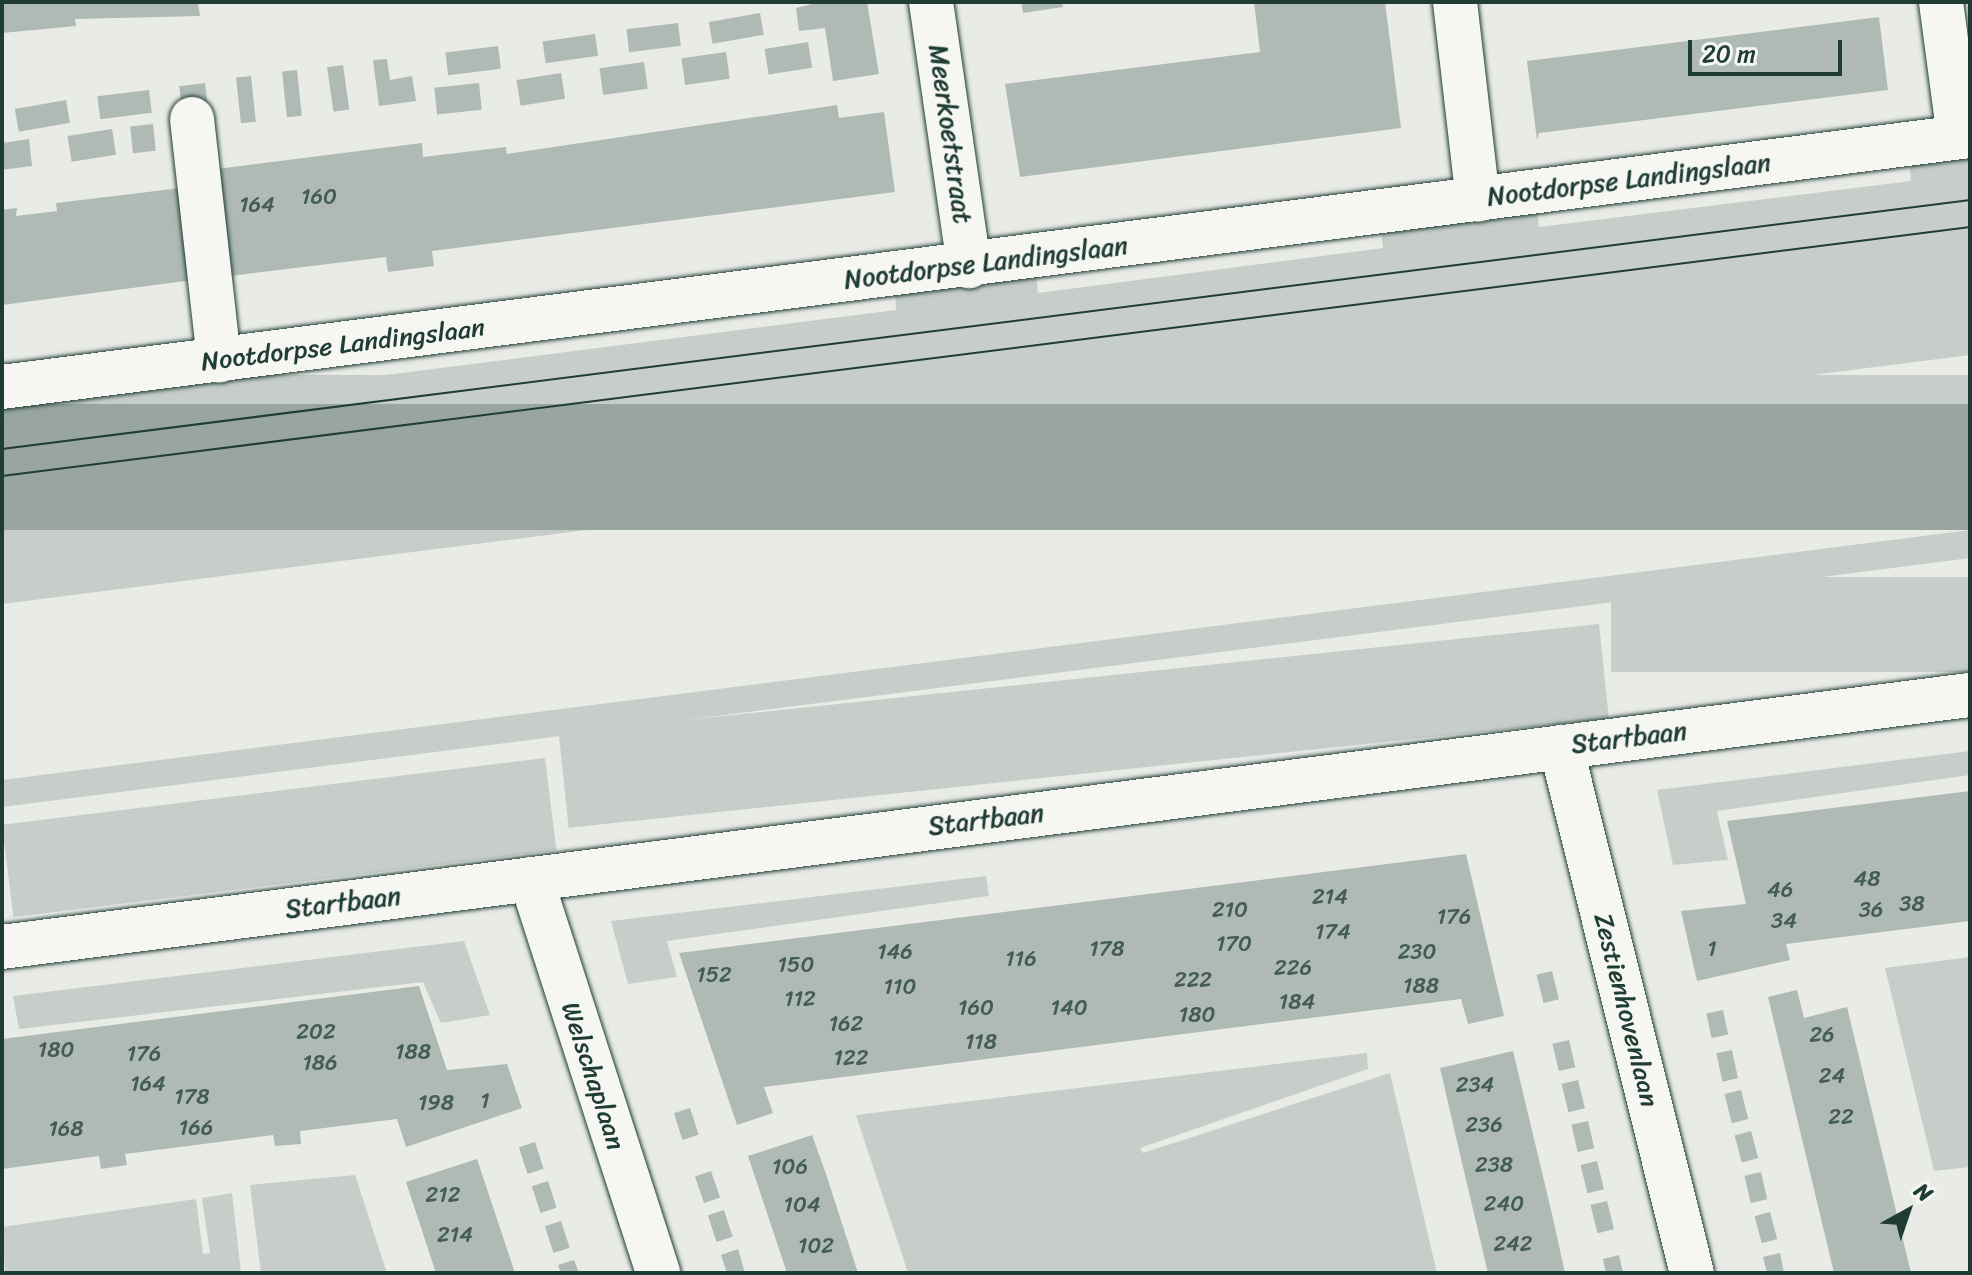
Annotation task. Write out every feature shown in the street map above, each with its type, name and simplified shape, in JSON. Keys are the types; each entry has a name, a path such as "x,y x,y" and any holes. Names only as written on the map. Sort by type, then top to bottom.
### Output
{"street":[{"name":"Meerkoetstraat","path":"931,2 969,266"},
{"path":"1455,2 1478,200"},
{"path":"1941,2 1964,137"},
{"path":"192,119 219,360"},
{"name":"Nootdorpse Landingslaan","path":"2,387 1964,137"},
{"name":"Startbaan","path":"2,947 1970,695"},
{"name":"Zestienhovenlaan","path":"1561,747 1692,1273"},
{"name":"Welschaplaan","path":"531,879 658,1273"}],"shaded area":[{"path":"1970,154 1970,355 2,604 2,424 896,310 895,292 1036,274 1038,293 1383,248 1381,230 1537,208 1539,227 1911,181 1909,161"},
{"path":"2,375 1970,375 1970,404 2,404"},
{"path":"2,404 1970,404 1970,530 2,530"},
{"path":"1970,530 1970,558 1652,599 1650,589 1622,592 1622,601 2,807 2,780"},
{"path":"1611,577 1970,577 1970,672 1611,672"},
{"path":"1599,624 1609,718 569,828 559,733"},
{"path":"1970,751 1970,775 1717,811 1728,860 1673,865 1657,790"},
{"path":"545,758 556,850 13,917 2,825"},
{"path":"986,876 989,896 667,941 677,977 628,984 611,921"},
{"path":"464,941 490,1015 441,1023 423,982 19,1029 13,996"},
{"path":"1970,957 1970,1167 1934,1171 1885,968"},
{"path":"1367,1053 1368,1069 1140,1148 1143,1153 1390,1073 1437,1273 908,1273 856,1115"},
{"path":"355,1175 387,1273 261,1273 250,1185"},
{"path":"232,1193 241,1273 5,1273 2,1227 196,1199 203,1254 210,1253 202,1198"}],"building":[{"path":"2,2 198,2 200,16 75,19 76,26 2,33"},
{"path":"820,2 867,2 879,74 833,81 825,28 799,31 796,8"},
{"path":"1021,2 1062,2 1063,7 1023,13"},
{"path":"1254,2 1385,2 1401,128 1020,177 1005,84 1260,52"},
{"path":"760,13 764,35 713,44 709,22"},
{"path":"1879,17 1888,90 1539,133 1537,140 1527,61"},
{"path":"678,23 681,46 629,52 626,29"},
{"path":"595,34 598,56 546,63 543,41"},
{"path":"808,42 812,68 769,75 765,49"},
{"path":"498,46 501,69 448,75 445,52"},
{"path":"726,52 730,79 685,85 681,58"},
{"path":"387,59 390,80 412,76 416,101 379,106 373,60"},
{"path":"644,62 648,89 603,95 599,68"},
{"path":"343,65 349,110 333,112 327,67"},
{"path":"297,70 302,116 287,117 282,72"},
{"path":"561,73 565,99 521,106 517,80"},
{"path":"251,76 256,122 241,123 236,78"},
{"path":"205,83 208,106 182,109 179,86"},
{"path":"479,83 482,110 437,115 434,88"},
{"path":"149,90 152,113 100,119 97,96"},
{"path":"66,100 70,123 19,132 15,109"},
{"path":"837,105 839,118 884,112 895,192 432,251 434,266 388,272 386,257 222,277 209,170 422,143 423,157 506,147 507,154"},
{"path":"153,124 156,151 133,153 130,126"},
{"path":"112,129 116,155 72,162 68,136"},
{"path":"29,139 32,166 2,170 2,143"},
{"path":"181,188 193,280 2,305 2,210 17,208 16,216 57,211 56,203"},
{"path":"1970,791 1970,921 1786,944 1790,960 1697,981 1681,911 1746,904 1727,821"},
{"path":"1466,854 1504,1016 1468,1024 1461,999 764,1087 773,1113 737,1125 679,953"},
{"path":"1552,971 1559,999 1543,1003 1536,975"},
{"path":"419,986 447,1070 507,1064 522,1108 406,1147 397,1119 300,1131 301,1144 275,1146 273,1135 125,1154 127,1165 101,1169 99,1156 2,1169 2,1039"},
{"path":"1797,990 1804,1018 1847,1007 1911,1273 1834,1273 1768,997"},
{"path":"1723,1010 1728,1034 1712,1038 1706,1014"},
{"path":"1569,1040 1575,1067 1559,1071 1552,1044"},
{"path":"1732,1050 1738,1078 1722,1082 1716,1053"},
{"path":"1513,1051 1565,1273 1488,1273 1459,1150 1440,1068"},
{"path":"1578,1080 1585,1108 1569,1112 1562,1084"},
{"path":"1741,1090 1748,1119 1732,1123 1725,1094"},
{"path":"690,1108 699,1135 682,1140 674,1113"},
{"path":"1588,1121 1594,1148 1578,1152 1571,1125"},
{"path":"1751,1131 1758,1158 1742,1162 1735,1135"},
{"path":"812,1135 858,1273 787,1273 748,1156"},
{"path":"535,1142 544,1169 527,1174 519,1147"},
{"path":"477,1159 515,1273 436,1273 406,1182"},
{"path":"1597,1161 1604,1189 1588,1193 1581,1165"},
{"path":"711,1171 720,1197 704,1203 695,1177"},
{"path":"1761,1172 1767,1199 1751,1203 1744,1176"},
{"path":"548,1181 557,1208 540,1213 532,1186"},
{"path":"1607,1201 1614,1229 1598,1233 1591,1205"},
{"path":"724,1210 733,1237 716,1242 708,1215"},
{"path":"1770,1212 1777,1239 1762,1243 1755,1216"},
{"path":"561,1221 570,1248 553,1253 545,1226"},
{"path":"738,1249 745,1273 727,1273 721,1255"},
{"path":"1780,1253 1784,1273 1767,1273 1763,1257"},
{"path":"1619,1255 1623,1273 1606,1273 1603,1259"},
{"path":"574,1260 579,1273 561,1273 558,1265"}],"tram line":[{"path":"2,449 1970,200"},
{"path":"2,476 1970,227"}]}
